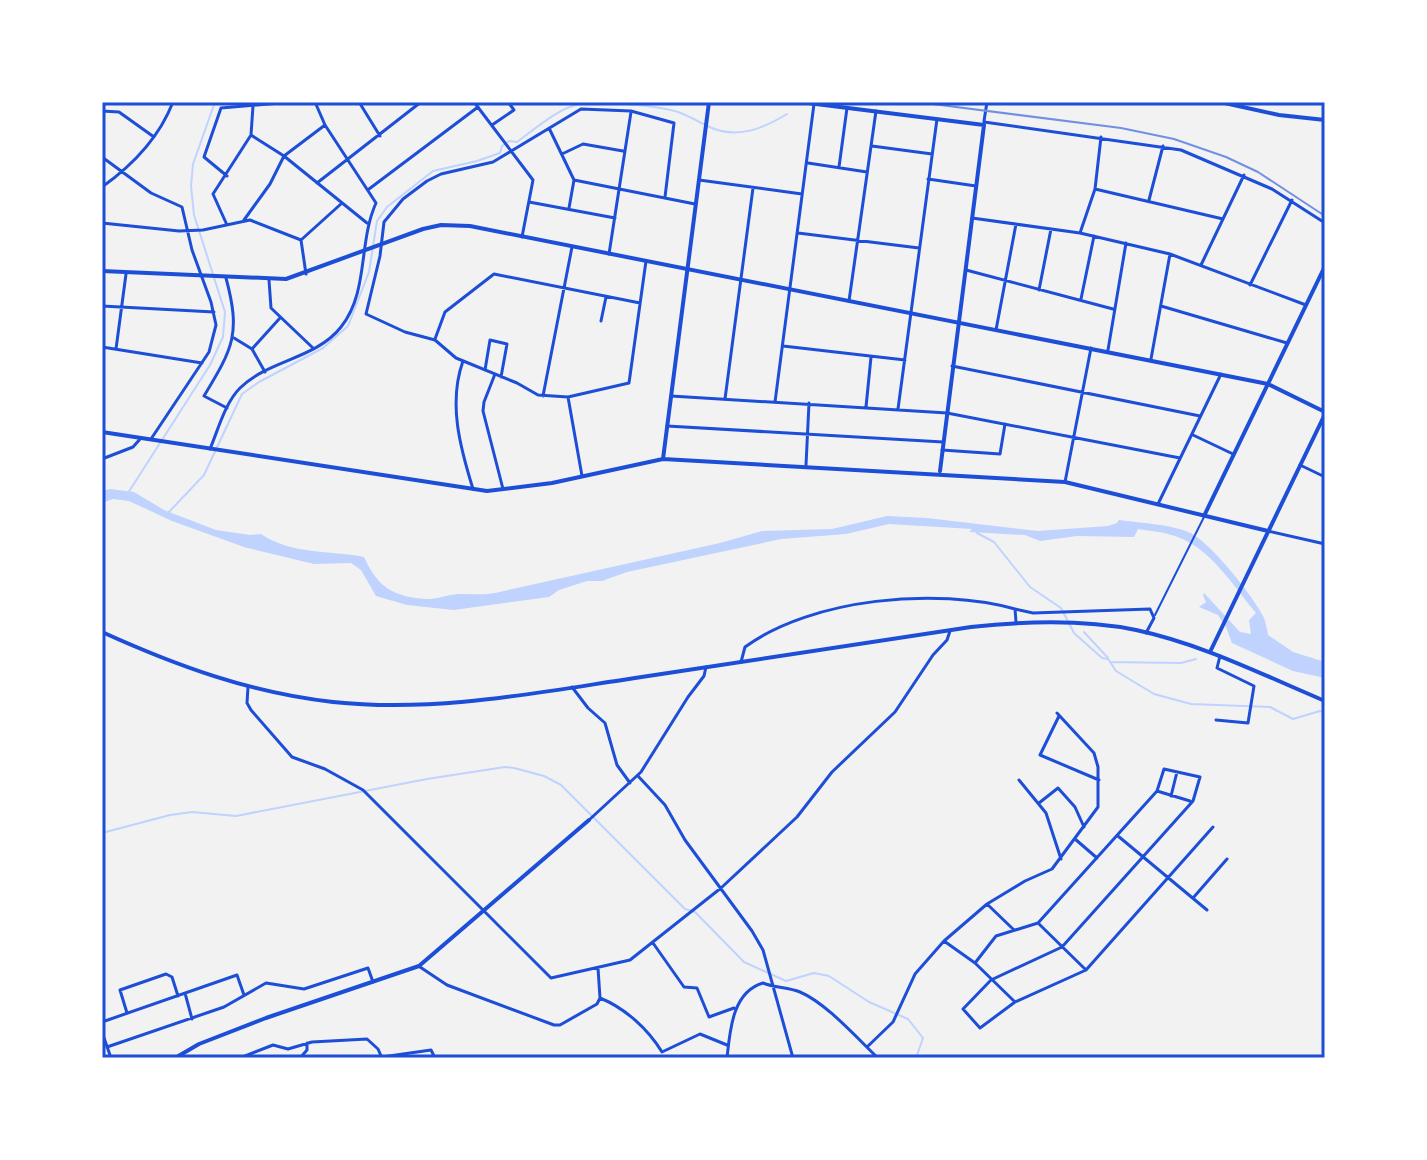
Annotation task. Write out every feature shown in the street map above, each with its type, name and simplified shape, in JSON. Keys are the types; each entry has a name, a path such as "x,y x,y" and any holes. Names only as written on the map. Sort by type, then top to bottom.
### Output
{"street":[{"path":"102,187 124,171 154,137 165,123 173,102"},
{"path":"227,176 204,157 221,108 293,102"},
{"path":"211,449 237,391 338,331 348,316 363,272 367,223 376,203 325,125 315,102"},
{"path":"359,102 380,136"},
{"path":"317,183 421,102"},
{"path":"474,102 533,180 522,237"},
{"path":"492,126 514,110 508,102"},
{"path":"663,459 709,102"},
{"path":"800,102 1101,137 1181,150 1244,175 1292,200 1325,223"},
{"path":"940,473 987,102"},
{"path":"1220,102 1279,115 1325,120"},
{"path":"775,402 814,104"},
{"path":"227,225 213,194 251,135 254,105"},
{"path":"102,106 119,112 154,137"},
{"path":"368,189 478,107"},
{"path":"839,167 847,108"},
{"path":"646,261 629,383 568,397 543,396 463,361 435,340 405,332 366,314 381,230 388,215 427,181 441,174 493,162 581,109 631,111 674,123 665,197"},
{"path":"609,254 631,111"},
{"path":"849,302 876,111"},
{"path":"898,409 937,119"},
{"path":"244,220 270,184 284,156 325,125"},
{"path":"549,128 574,180 569,208"},
{"path":"251,135 284,156 367,223"},
{"path":"1080,233 1095,189 1101,137"},
{"path":"562,154 583,144 625,152"},
{"path":"871,146 932,154"},
{"path":"1149,201 1163,146"},
{"path":"102,157 151,193 182,207 214,312 215,336 202,363 152,440"},
{"path":"807,163 867,172"},
{"path":"1200,265 1244,175"},
{"path":"928,179 976,186"},
{"path":"574,180 695,204"},
{"path":"699,180 802,194"},
{"path":"725,399 753,188"},
{"path":"1095,189 1223,219"},
{"path":"1250,285 1292,200"},
{"path":"529,202 615,218"},
{"path":"301,240 342,203"},
{"path":"972,218 1080,233 1170,254 1306,305"},
{"path":"102,223 187,230 250,220 301,240"},
{"path":"996,330 1016,224"},
{"path":"102,271 269,280 292,278 441,225 470,226 1268,384 1325,413 1210,652"},
{"path":"1039,290 1051,229"},
{"path":"798,233 919,248"},
{"path":"1080,300 1094,236"},
{"path":"301,240 306,274"},
{"path":"1108,350 1126,243"},
{"path":"543,396 572,247"},
{"path":"1151,359 1170,254"},
{"path":"1146,633 1325,266"},
{"path":"965,270 1113,309"},
{"path":"116,349 126,273"},
{"path":"435,340 445,312 494,274 640,303"},
{"path":"223,278 234,310 234,338 227,358 204,396 227,408"},
{"path":"269,280 271,308 313,348"},
{"path":"601,321 606,297"},
{"path":"102,306 214,312"},
{"path":"1161,306 1288,343"},
{"path":"252,349 280,318"},
{"path":"234,338 252,349 265,372"},
{"path":"485,370 490,340 507,344 501,377"},
{"path":"783,346 905,360"},
{"path":"102,347 202,363"},
{"path":"1065,482 1091,348"},
{"path":"866,407 871,357"},
{"path":"463,361 455,388 456,406 463,457 473,489"},
{"path":"952,366 1200,416"},
{"path":"495,374 483,411 503,490"},
{"path":"1158,504 1221,374"},
{"path":"671,396 947,413 1180,458"},
{"path":"568,397 582,476"},
{"path":"806,465 809,403"},
{"path":"942,450 1000,454 1005,424"},
{"path":"667,426 943,442"},
{"path":"102,432 473,489 503,490 663,459 1065,482 1325,544"},
{"path":"1192,435 1233,454"},
{"path":"102,459 133,447 141,438"},
{"path":"1300,465 1325,477"},
{"path":"741,662 745,647 783,627 880,599 985,601 1033,613 1150,609 1154,618"},
{"path":"1015,609 1016,623"},
{"path":"102,632 185,668 248,687 318,700 394,706 468,702 1016,623 1095,625 1146,633 1210,652 1325,701"},
{"path":"248,687 247,703 251,710 292,757 325,769 363,790 547,976 630,960 721,888 797,817 832,772 895,712 933,655 947,640 950,631"},
{"path":"1216,720 1248,723 1254,686 1217,668 1220,656"},
{"path":"175,1058 199,1044 266,1018 419,966 638,776 704,676 706,667"},
{"path":"572,687 605,723 617,765 630,783"},
{"path":"867,1047 893,1022 915,974 944,941 987,904 1052,869 1098,807 1099,780 1094,753 1058,714 1040,755 1099,780"},
{"path":"975,963 996,936 1038,923 1157,791 1164,769 1200,777 1193,801 1062,947 991,980 963,1009 980,1028 1015,1002 1086,970 1213,827"},
{"path":"1171,796 1177,771"},
{"path":"638,776 665,805 685,840 763,950 793,1058"},
{"path":"1019,780 1046,813 1061,859"},
{"path":"1039,803 1058,788 1075,807 1084,827"},
{"path":"1157,791 1190,801"},
{"path":"1117,835 1207,910"},
{"path":"1075,839 1097,858"},
{"path":"1193,898 1227,859"},
{"path":"987,904 1015,931"},
{"path":"1038,923 1086,970"},
{"path":"944,941 975,963 1015,1002"},
{"path":"653,943 684,987 697,988 709,1017 736,1008"},
{"path":"419,966 447,985 554,1025 560,1025 597,1004 600,998 598,968"},
{"path":"102,1052 224,1007 266,983 304,989 368,968 373,982"},
{"path":"127,1013 120,990 166,974 172,977 178,996"},
{"path":"102,1022 237,975 244,995"},
{"path":"727,1058 736,1008 746,993 763,983 808,997 878,1058"},
{"path":"185,993 192,1019"},
{"path":"600,998 622,1009 653,1038 662,1052 700,1034 729,1045"},
{"path":"102,1032 111,1058"},
{"path":"240,1058 273,1045 288,1049 307,1043 367,1039 382,1057 431,1050 435,1058"},
{"path":"300,1058 307,1050 307,1043"}],"water":[{"path":"102,491 134,492 164,510 216,530 261,534 298,549 364,557 375,576 388,589 405,596 427,599 495,593 762,531 832,529 887,516 1038,531 1108,526 1119,520 1164,525 1188,532 1207,546 1250,596 1263,616 1268,635 1293,652 1325,662 1325,678 1293,671 1232,643 1218,615 1199,607 1206,602 1204,593 1240,632 1251,634 1249,620 1256,613 1220,569 1188,541 1138,529 1134,537 1077,536 1040,541 1025,535 969,532 972,529 889,524 846,534 781,539 627,572 602,581 587,581 559,590 549,597 454,610 407,605 376,596 361,570 351,563 314,564 244,547 172,521 129,501 113,499 102,503"}],"waterway":[{"path":"128,493 210,365 223,337 225,312 194,215 191,186 193,164 215,102"},
{"path":"168,513 204,475 242,394 323,348 348,326 369,272 377,221 387,207 433,171 500,153 502,146 509,141 517,142 555,114 580,104 614,103 669,110 712,128 732,132 760,127 787,114"},
{"path":"977,533 994,542 1030,587 1061,608 1074,633 1102,658 1108,659 1116,671 1154,694 1191,704 1270,707 1293,719 1325,712"},
{"path":"1084,632 1108,658"},
{"path":"1110,662 1181,663 1196,659"},
{"path":"102,833 170,815 192,812 236,816 505,767 544,776 561,785 685,909 695,912 744,962 786,981 814,973 829,976 869,1002 908,1019 923,1038 916,1058"}],"railway":[{"path":"917,102 1121,128 1174,139 1258,172 1325,216"}]}
